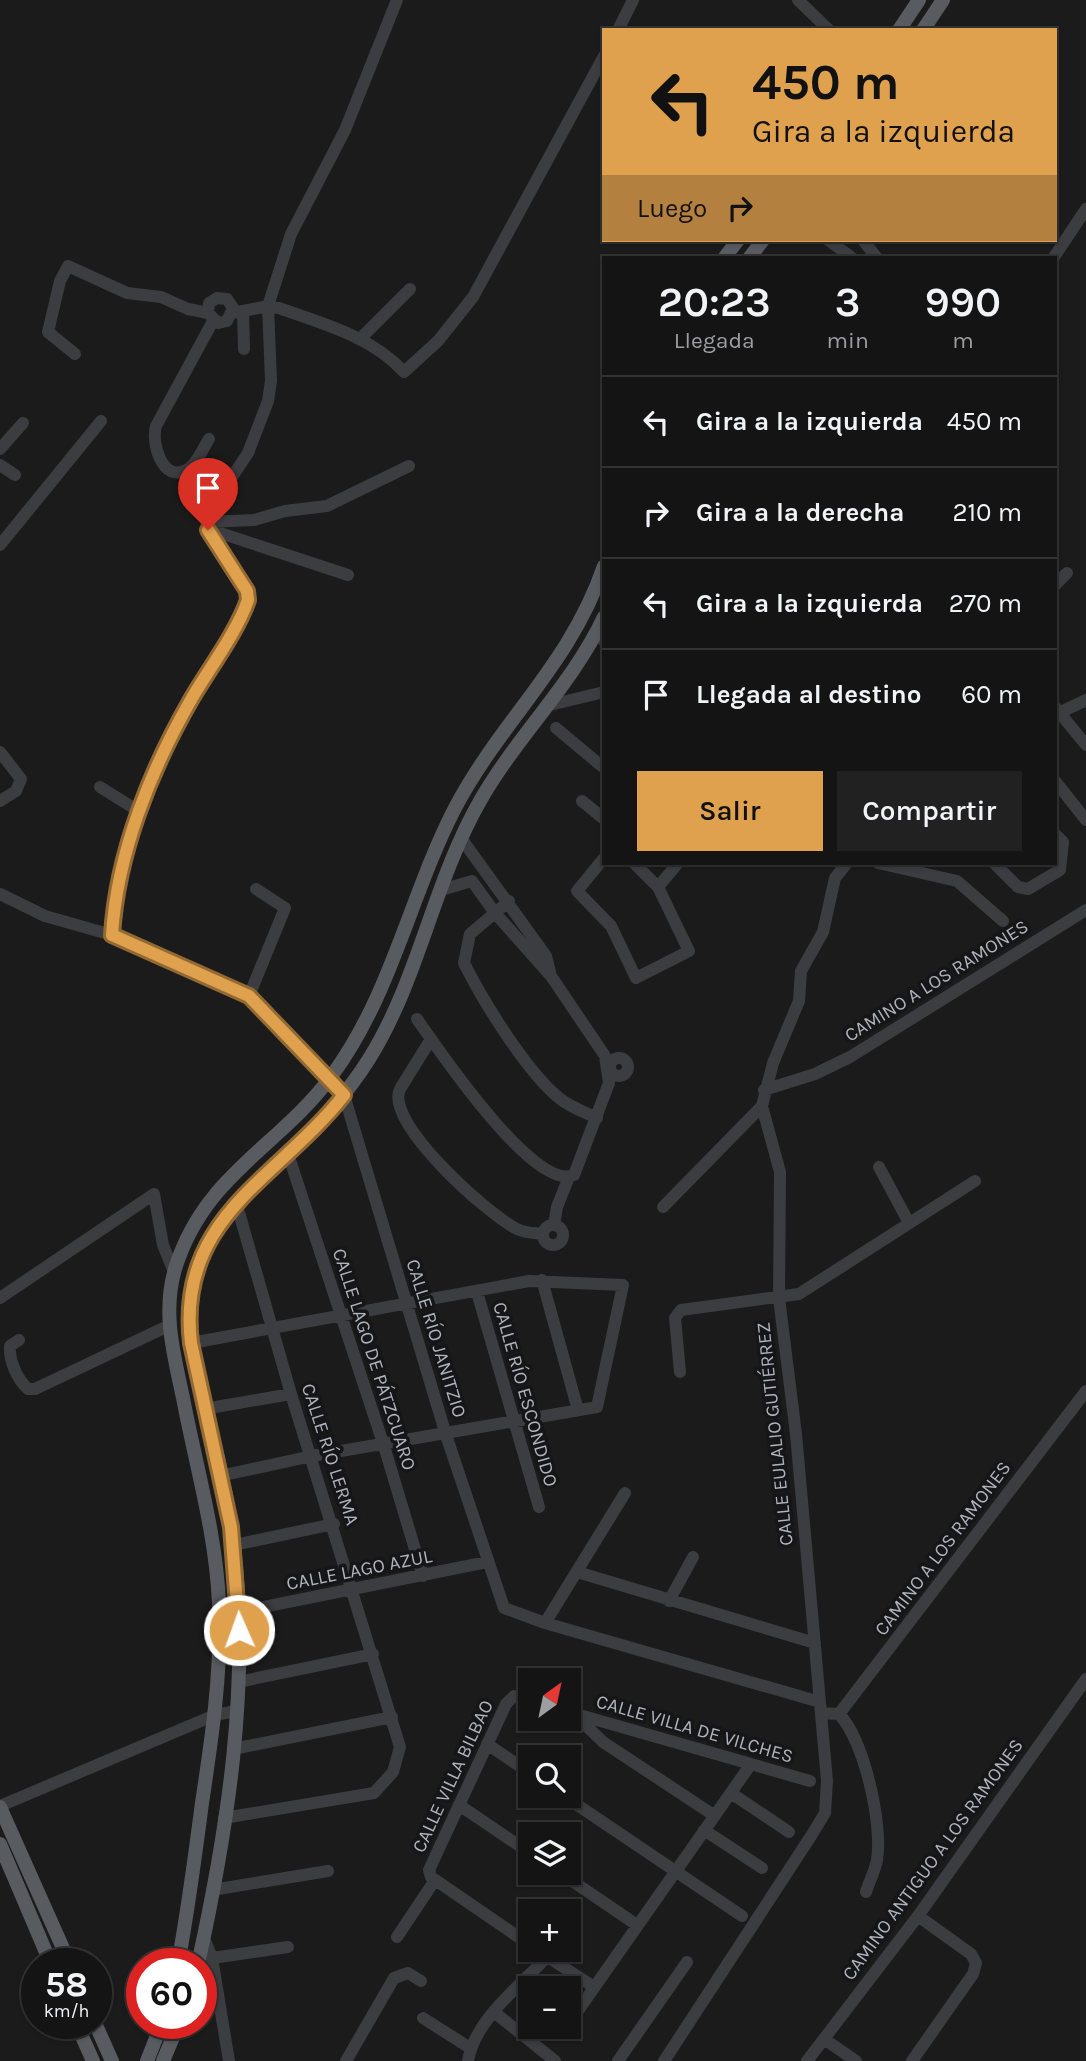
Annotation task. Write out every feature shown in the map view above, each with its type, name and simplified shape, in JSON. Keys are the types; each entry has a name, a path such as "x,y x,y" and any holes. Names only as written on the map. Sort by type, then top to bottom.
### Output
{"main road":[{"path":"900,28 919,0"},
{"path":"924,28 943,0"},
{"path":"726,256 736,242"},
{"path":"751,256 761,242"},
{"path":"180,1948 215,1715 219,1602 213,1545 168,1326 174,1272 197,1217 215,1192 330,1078 373,1011 456,808 493,748 562,656 592,600 602,572"},
{"path":"204,1948 233,1749 239,1612 234,1545 191,1343 188,1315 191,1291 211,1237 236,1202 288,1154 344,1095 368,1061 398,1007 461,838 500,768 577,667 602,620"},
{"path":"0,1806 63,1948"},
{"path":"0,1844 44,1948"},
{"path":"83,2039 93,2061"},
{"path":"102,2039 111,2061"},
{"path":"147,2061 156,2039"},
{"path":"163,2061 172,2039"}],"street":[{"path":"112,935 116,886 140,812 174,730 248,600 247,591 208,526 212,505 248,453 271,391 268,306 297,219 345,130 397,0"},
{"path":"619,28 633,0"},
{"path":"798,0 827,28"},
{"path":"75,354 48,331 60,281 68,266 127,293 161,297 227,321 238,313 268,306 361,338 393,360 404,372 450,327 486,276 602,60"},
{"path":"1055,256 1086,209"},
{"path":"832,242 850,256"},
{"path":"865,242 875,256"},
{"path":"361,338 410,289"},
{"path":"209,439 191,467 181,472 174,471 159,458 153,439 161,416 210,317 213,300 223,298 231,303 238,313 244,349"},
{"path":"0,545 101,421"},
{"path":"0,449 23,423"},
{"path":"0,464 15,475"},
{"path":"208,526 327,506 361,487 409,466"},
{"path":"208,526 348,575"},
{"path":"1057,583 1067,573"},
{"path":"550,705 602,692"},
{"path":"1086,700 1057,710 1086,745"},
{"path":"556,728 602,766"},
{"path":"0,752 21,779 16,791 0,801"},
{"path":"1057,784 1086,820"},
{"path":"100,787 140,812"},
{"path":"582,801 602,817"},
{"path":"996,865 1018,887 1028,889 1060,870 1063,842 1057,836"},
{"path":"461,838 509,901 549,962 551,976"},
{"path":"602,860 577,891 611,926 636,978 689,951 658,887 636,865"},
{"path":"658,887 675,865"},
{"path":"663,1207 762,1106 764,1090 799,1002 801,971 823,932 835,878 845,865"},
{"path":"887,865 957,881 1003,921"},
{"path":"441,890 472,881 486,870"},
{"path":"417,1019 501,1132 521,1151 558,1175 574,1175 610,1083 610,1068 606,1056 551,976 495,913 472,881"},
{"path":"0,894 45,916 112,935 249,996 285,908 256,889"},
{"path":"509,901 470,934 464,963 506,1033 549,1090 572,1107 597,1118"},
{"name":"CAMINO A LOS RAMONES","path":"764,1090 833,1066 1086,910"},
{"name":"CALLE RÍO JANITZIO","path":"249,996 344,1095 499,1603 507,1610 545,1623"},
{"path":"432,1040 400,1089 397,1096 398,1107 420,1140 468,1192 517,1229 543,1234 546,1228 554,1226 557,1207 569,1177"},
{"name":"CALLE EULALIO GUTIÉRREZ","path":"762,1106 779,1172 779,1298 790,1380 815,1643"},
{"name":"CALLE LAGO DE PÁTZCUARO","path":"288,1154 339,1316 384,1446 423,1576"},
{"path":"879,1167 908,1221"},
{"path":"680,1372 675,1318 681,1310 779,1298 808,1289 908,1221 975,1181"},
{"path":"0,1298 155,1194 163,1245 174,1272"},
{"name":"CALLE RÍO LERMA","path":"224,1818 374,1793 393,1772 400,1755 399,1739 334,1524 291,1394 236,1202"},
{"path":"191,1343 542,1280 623,1285 597,1407 514,1420 384,1446 312,1456 220,1476"},
{"path":"542,1280 578,1410"},
{"name":"CALLE RÍO ESCONDIDO","path":"477,1292 539,1507"},
{"path":"19,1340 10,1346 9,1357 22,1384 35,1389 168,1326"},
{"name":"CAMINO A LOS RAMONES","path":"839,1714 1086,1391"},
{"path":"204,1409 291,1394"},
{"path":"625,1493 545,1623 839,1714 851,1729 861,1750 873,1805 877,1857 866,1892"},
{"path":"234,1545 334,1524"},
{"path":"669,1601 692,1557"},
{"name":"CALLE LAGO AZUL","path":"239,1612 487,1562"},
{"path":"577,1572 815,1643 827,1781 825,1813 664,2061"},
{"path":"238,1682 373,1654"},
{"name":"CAMINO ANTIGUO A LOS RAMONES","path":"807,2061 918,1916 1086,1679"},
{"name":"CALLE VILLA BILBAO","path":"397,1937 432,1876 459,1805 487,1744 513,1697 518,1698"},
{"path":"0,1806 215,1715 236,1711"},
{"name":"CALLE VILLA DE VILCHES","path":"581,1716 810,1781"},
{"path":"233,1749 391,1717"},
{"path":"581,1721 603,1742 715,1816"},
{"path":"487,1744 518,1765"},
{"path":"581,2006 751,1764"},
{"path":"731,1793 789,1832"},
{"path":"459,1805 518,1845"},
{"path":"581,1807 742,1916"},
{"path":"704,1830 762,1868"},
{"path":"212,1890 328,1871"},
{"path":"432,1876 518,1937"},
{"path":"578,1885 637,1925"},
{"path":"912,2061 973,1974 976,1963 971,1954 918,1916"},
{"path":"217,1959 288,1947"},
{"path":"423,2018 469,2055 494,2012 535,1962"},
{"path":"556,1962 594,1987"},
{"path":"618,2061 687,1962"},
{"path":"346,2061 394,1978 408,1973 421,1981"},
{"path":"217,2011 229,2061"},
{"path":"494,2012 555,2061"},
{"path":"824,2039 856,2061"}],"route":[{"path":"208,530 247,591 248,600 178,723 140,812 116,886 112,935 249,996 344,1095 312,1131 222,1218 200,1261 191,1291 188,1315 191,1343 231,1527 237,1575 239,1630"}]}
